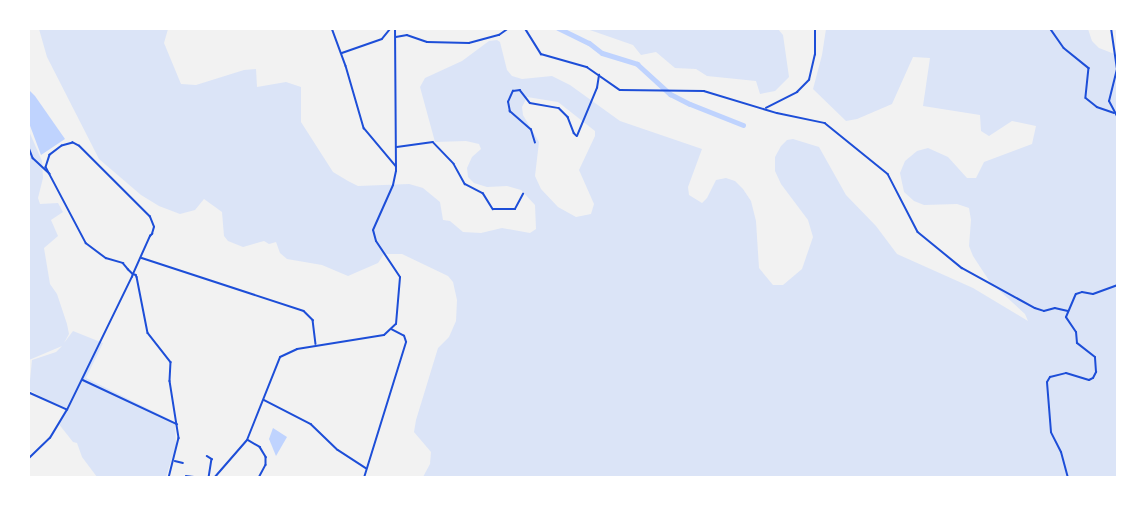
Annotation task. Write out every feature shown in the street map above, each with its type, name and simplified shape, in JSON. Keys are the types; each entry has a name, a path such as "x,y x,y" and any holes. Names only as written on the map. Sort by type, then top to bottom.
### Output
{"main road":[{"path":"214,477 247,440 280,357 288,351 384,334 392,330 398,317 400,277 377,243 373,228 393,185 397,166 395,28"},
{"path":"1111,28 1117,69 1109,101 1118,118"},
{"path":"1068,477 1061,452 1051,432 1047,382 1050,377 1066,373 1089,380 1096,372 1095,357 1077,343 1076,332 1066,319 1068,311 1076,294 1082,291 1093,294 1118,285"}],"street":[{"path":"332,28 364,128 397,166"},
{"path":"341,53 382,39 391,28"},
{"path":"396,37 407,35 427,42 469,43 499,34 509,28"},
{"path":"525,28 541,54 573,61 623,90 699,90 825,123 888,174 918,232 962,268 1035,308 1044,311 1055,308 1068,311"},
{"path":"765,108 797,92 809,80 814,62 815,28"},
{"path":"1050,28 1064,48 1089,68 1086,98 1097,107 1115,114"},
{"path":"535,143 531,130 510,112 508,102 513,91 520,90 530,104 559,108 568,117 577,136 597,87 599,74"},
{"path":"396,147 433,142 454,164 465,183 483,194 493,209 515,209 523,194"},
{"path":"28,459 50,438 67,410 83,379 133,274 141,258 154,227 152,219 79,146 68,143 50,155 46,164 86,243 106,258 123,263 133,274 141,287 148,333 171,362 170,381 178,424 178,444 169,477"},
{"path":"28,144 33,158 51,174"},
{"path":"141,258 304,311 313,320 316,345"},
{"path":"364,477 406,342 404,336 392,330"},
{"path":"83,379 178,424"},
{"path":"28,392 67,410"},
{"path":"263,400 311,424 338,450 367,469"},
{"path":"247,440 260,447 266,456 266,465 259,477"},
{"path":"207,456 212,459 209,477"},
{"path":"175,460 183,463"},
{"path":"186,476 202,477"}],"shaded area":[{"path":"39,29 168,29 164,43 181,84 196,85 244,70 256,69 257,87 286,82 301,87 301,122 333,172 348,181 358,186 409,184 423,188 440,202 443,220 450,221 463,232 481,233 502,228 530,233 536,229 535,205 521,190 507,186 487,187 474,183 468,177 467,168 472,157 481,149 479,144 466,141 435,142 420,87 425,78 462,61 489,41 497,40 500,42 507,70 512,76 522,79 552,76 570,85 620,121 702,149 688,187 689,195 702,203 716,180 726,178 735,181 743,189 751,201 756,221 759,268 773,285 783,285 802,269 813,237 808,220 781,184 775,171 775,157 781,146 787,140 793,139 819,147 846,195 876,226 897,254 973,288 1028,321 1025,314 990,282 973,256 969,246 971,220 969,208 957,204 924,205 914,201 904,192 900,173 905,161 917,151 928,148 948,157 967,178 976,178 984,162 1032,144 1036,126 1012,121 989,136 981,131 980,115 923,106 930,58 913,57 892,104 857,119 846,121 813,89 826,29 1088,29 1092,41 1099,48 1117,55 1117,477 423,477 430,464 431,452 414,432 438,348 449,337 456,321 457,300 453,282 448,276 402,254 384,254 378,263 348,276 322,265 287,259 280,253 276,242 269,244 264,241 243,247 228,241 224,236 222,212 204,199 195,210 180,214 159,206 141,195 99,159 47,57","holes":["527,97 558,102 595,131 595,136 579,170 594,204 591,214 576,217 558,207 541,189 535,176 539,142 523,115 522,107"]},
{"path":"587,29 778,29 783,35 789,77 775,91 760,94 756,81 707,76 696,69 675,68 656,52 641,55 633,45"},
{"path":"28,129 42,161 43,178 38,198 40,204 58,203 63,212 51,220 58,236 44,248 50,284 57,294 67,324 69,334 64,343 73,331 103,343 86,378 175,422 176,445 166,477 97,477 82,457 77,443 73,442 58,423 65,410 29,390 32,360 56,352 62,346 29,360"}],"water":[{"path":"29,90 65,139 41,155 29,123"},
{"path":"273,428 287,437 276,456 269,439"}],"waterway":[{"path":"558,28 589,43 602,53 637,64 670,94 743,125"}]}
